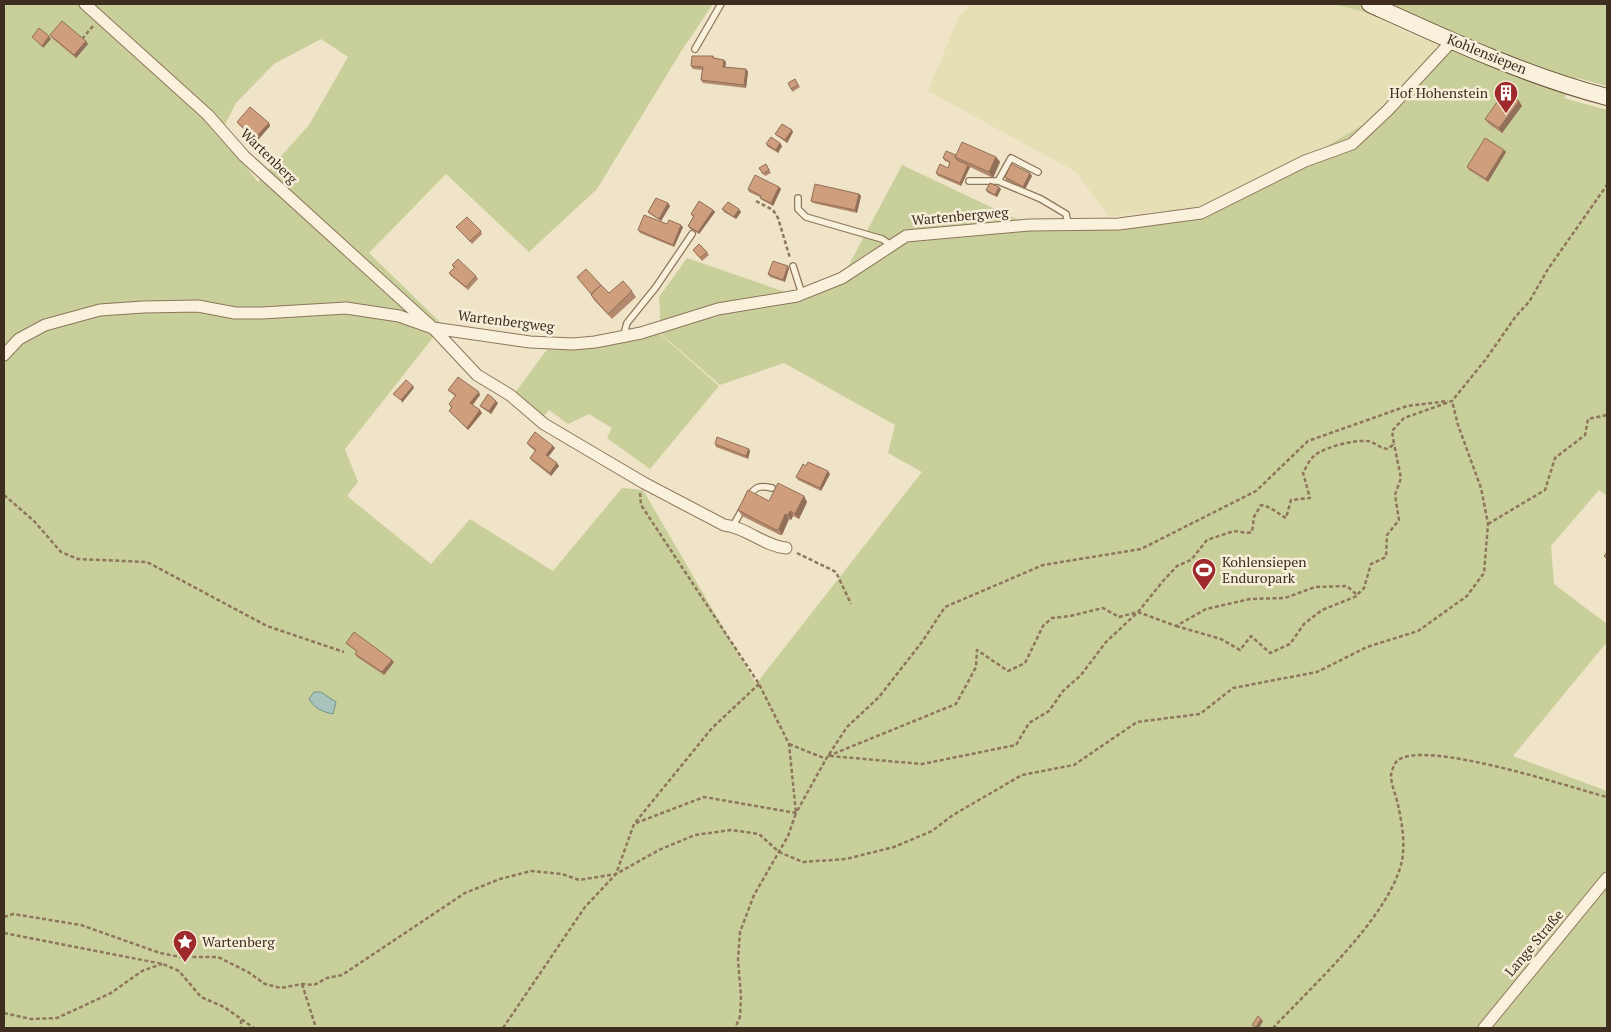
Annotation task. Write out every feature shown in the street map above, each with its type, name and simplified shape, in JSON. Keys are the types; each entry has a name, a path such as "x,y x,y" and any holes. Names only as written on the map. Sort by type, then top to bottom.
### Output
{"street":[{"name":"Wartenberg","path":"85,4 208,115 244,156 433,328"},
{"name":"Kohlensiepen","path":"1370,4 1452,41 1579,90 1607,97"},
{"name":"Wartenbergweg","path":"4,355 19,340 45,325 100,310 143,307 198,306 236,312 262,313 346,308 400,316 433,328 530,342 573,344 623,338 718,309 802,294 842,278 906,236 1068,223 1119,224 1201,213 1305,161 1352,144 1388,110 1452,41"},
{"name":"Wartenbergweg","path":"433,328 477,375 510,395 544,424 644,483 724,525 733,526 774,547 786,548"},
{"name":"Lange Straße","path":"1484,1028 1607,878"}],"lane":[{"path":"695,49 721,4"},
{"path":"998,182 1010,158 1038,172"},
{"path":"969,181 998,182 1041,199 1066,214 1068,223"},
{"path":"798,198 798,209 806,217 882,239 891,245"},
{"path":"623,338 627,323 656,287 692,234"},
{"path":"793,266 802,294"},
{"path":"733,526 753,489 761,486 772,488"}],"path":[{"path":"82,39 101,18"},
{"path":"827,757 956,704 976,667 977,650 1008,671 1025,664 1043,626 1052,618 1070,616 1103,608 1119,617 1138,612 1220,639 1240,650 1250,636 1270,653 1290,644 1304,624 1322,610 1357,596 1364,588 1371,564 1386,557 1387,535 1399,520 1395,494 1400,478 1392,431 1404,418 1452,401 1529,302 1548,269 1607,185"},
{"path":"756,201 774,210 788,252"},
{"path":"502,1028 585,907 616,874 659,850 695,835 731,830 759,834 779,852 803,862 846,859 894,847 932,831 954,815 1022,775 1074,765 1137,722 1200,714 1233,688 1317,672 1367,647 1418,631 1467,596 1484,573 1488,524 1481,488 1458,425 1452,401"},
{"path":"735,1028 740,1017 741,996 738,960 740,932 754,895 788,836 796,813 827,757 847,727 879,697 922,642 945,607 1043,565 1141,549 1256,491 1308,441 1407,406 1452,401"},
{"path":"1488,524 1545,490 1555,458 1585,435 1588,419 1607,415"},
{"path":"789,744 827,757 922,764 1016,744 1029,723 1049,710 1063,691 1081,675 1106,642 1138,612 1177,566 1191,560 1207,540 1234,531 1252,532 1254,517 1261,505 1271,507 1276,513 1286,518 1291,500 1310,498 1303,473 1313,457 1348,442 1369,441 1380,449 1388,449 1394,444"},
{"path":"644,483 639,492 641,505 759,684 789,744 796,813"},
{"path":"4,495 34,521 61,552 78,559 147,562 267,626 344,652"},
{"path":"786,548 836,572 851,604"},
{"path":"1176,626 1206,609 1250,599 1286,598 1314,587 1347,586 1357,596"},
{"path":"616,874 634,824 712,728 759,684"},
{"path":"1273,1028 1353,942 1376,913 1391,888 1401,864 1403,849 1398,806 1391,777 1396,762 1400,759 1408,756 1432,756 1473,761 1607,797"},
{"path":"634,824 704,797 796,813"},
{"path":"4,917 13,914 81,925 160,953 180,957 218,956 248,972 265,984 281,988 302,984 314,985 327,978 342,976 465,894 500,879 531,871 562,874 580,880 616,874"},
{"path":"4,932 163,964 179,971 201,997 224,1007 254,1028"},
{"path":"4,1013 31,1019 57,1018 111,993 142,971 163,964"},
{"path":"302,984 316,1028"},
{"path":"241,1020 241,1028"}],"shaded area":[{"path":"972,4 1333,4 1369,12 1402,30 1446,47 1413,75 1374,118 1327,146 1269,186 1197,207 1109,217 1076,172 928,91 959,16"}],"green space":[{"path":"4,4 713,4 682,50 597,189 529,252 446,174 369,253 443,325 345,449 358,482 347,496 431,564 470,519 553,571 622,488 643,490 756,684 922,472 888,453 895,425 784,363 720,385 661,334 659,297 687,258 797,296 842,278 902,165 1029,225 1201,213 1329,153 1327,146 1374,118 1413,75 1446,47 1466,37 1333,4 1607,4 1607,86 1577,78 1564,98 1607,110 1607,496 1599,490 1551,546 1554,584 1607,624 1607,642 1513,756 1607,791 1607,1028 4,1028","holes":["321,39 348,57 309,125 258,182 220,134 236,103 274,64"]},
{"path":"660,334 719,386 650,469 607,438 612,428 589,414 568,424 549,410 543,417 515,393 548,348 602,346"}],"water":[{"path":"314,692 321,692 336,702 333,714 313,705 309,699"}],"building":[{"path":"62,21 86,41 74,55 50,35"},
{"path":"39,28 49,36 42,46 32,37"},
{"path":"692,56 713,56 713,58 724,60 723,67 746,69 744,85 701,80 703,67 691,66"},
{"path":"795,79 798,85 791,89 788,83"},
{"path":"1505,91 1519,101 1499,128 1485,119"},
{"path":"250,107 269,123 255,138 237,122"},
{"path":"782,124 792,130 785,140 775,134"},
{"path":"771,137 780,143 776,150 766,144"},
{"path":"1485,138 1504,150 1486,179 1467,167"},
{"path":"962,142 996,157 989,172 955,157"},
{"path":"946,151 956,155 957,160 968,165 960,183 936,173 940,164 948,168 950,162 943,158"},
{"path":"766,164 769,170 763,174 759,168"},
{"path":"1011,164 1030,173 1023,187 1005,177"},
{"path":"755,175 779,187 771,203 748,189"},
{"path":"990,183 999,187 995,195 986,190"},
{"path":"815,184 859,194 855,210 811,201"},
{"path":"656,198 668,203 659,219 648,212"},
{"path":"699,201 713,210 698,232 688,226 694,216 691,214"},
{"path":"728,202 739,209 734,217 722,209"},
{"path":"644,215 667,224 669,220 681,225 673,245 638,230"},
{"path":"467,217 481,231 470,241 456,227"},
{"path":"699,244 707,252 700,258 693,250"},
{"path":"458,259 476,276 466,287 449,273 455,267 452,265"},
{"path":"773,261 788,266 783,280 768,274"},
{"path":"586,269 601,285 591,294 577,277"},
{"path":"623,281 632,291 608,314 591,295 601,285 609,293"},
{"path":"458,377 479,392 470,403 480,410 467,428 449,411 452,407 449,404 456,395 448,390"},
{"path":"406,380 413,386 401,400 393,394"},
{"path":"488,394 496,401 489,411 480,406"},
{"path":"535,432 553,446 546,455 557,463 550,473 530,458 536,450 527,443"},
{"path":"717,437 749,449 746,456 715,444"},
{"path":"808,462 828,471 820,488 796,477 803,464 806,466"},
{"path":"778,483 804,496 795,514 790,511 788,515 785,514 779,529 776,530 738,510 748,490 769,501"},
{"path":"354,632 392,660 382,672 355,654 357,651 346,643"},
{"path":"1258,1016 1261,1019 1256,1027 1252,1025"}],"place":[{"name":"Hof Hohenstein","path":"1506,114"},
{"name":"Kohlensiepen Enduropark","path":"1204,591"},
{"name":"Wartenberg","path":"185,963"}]}
